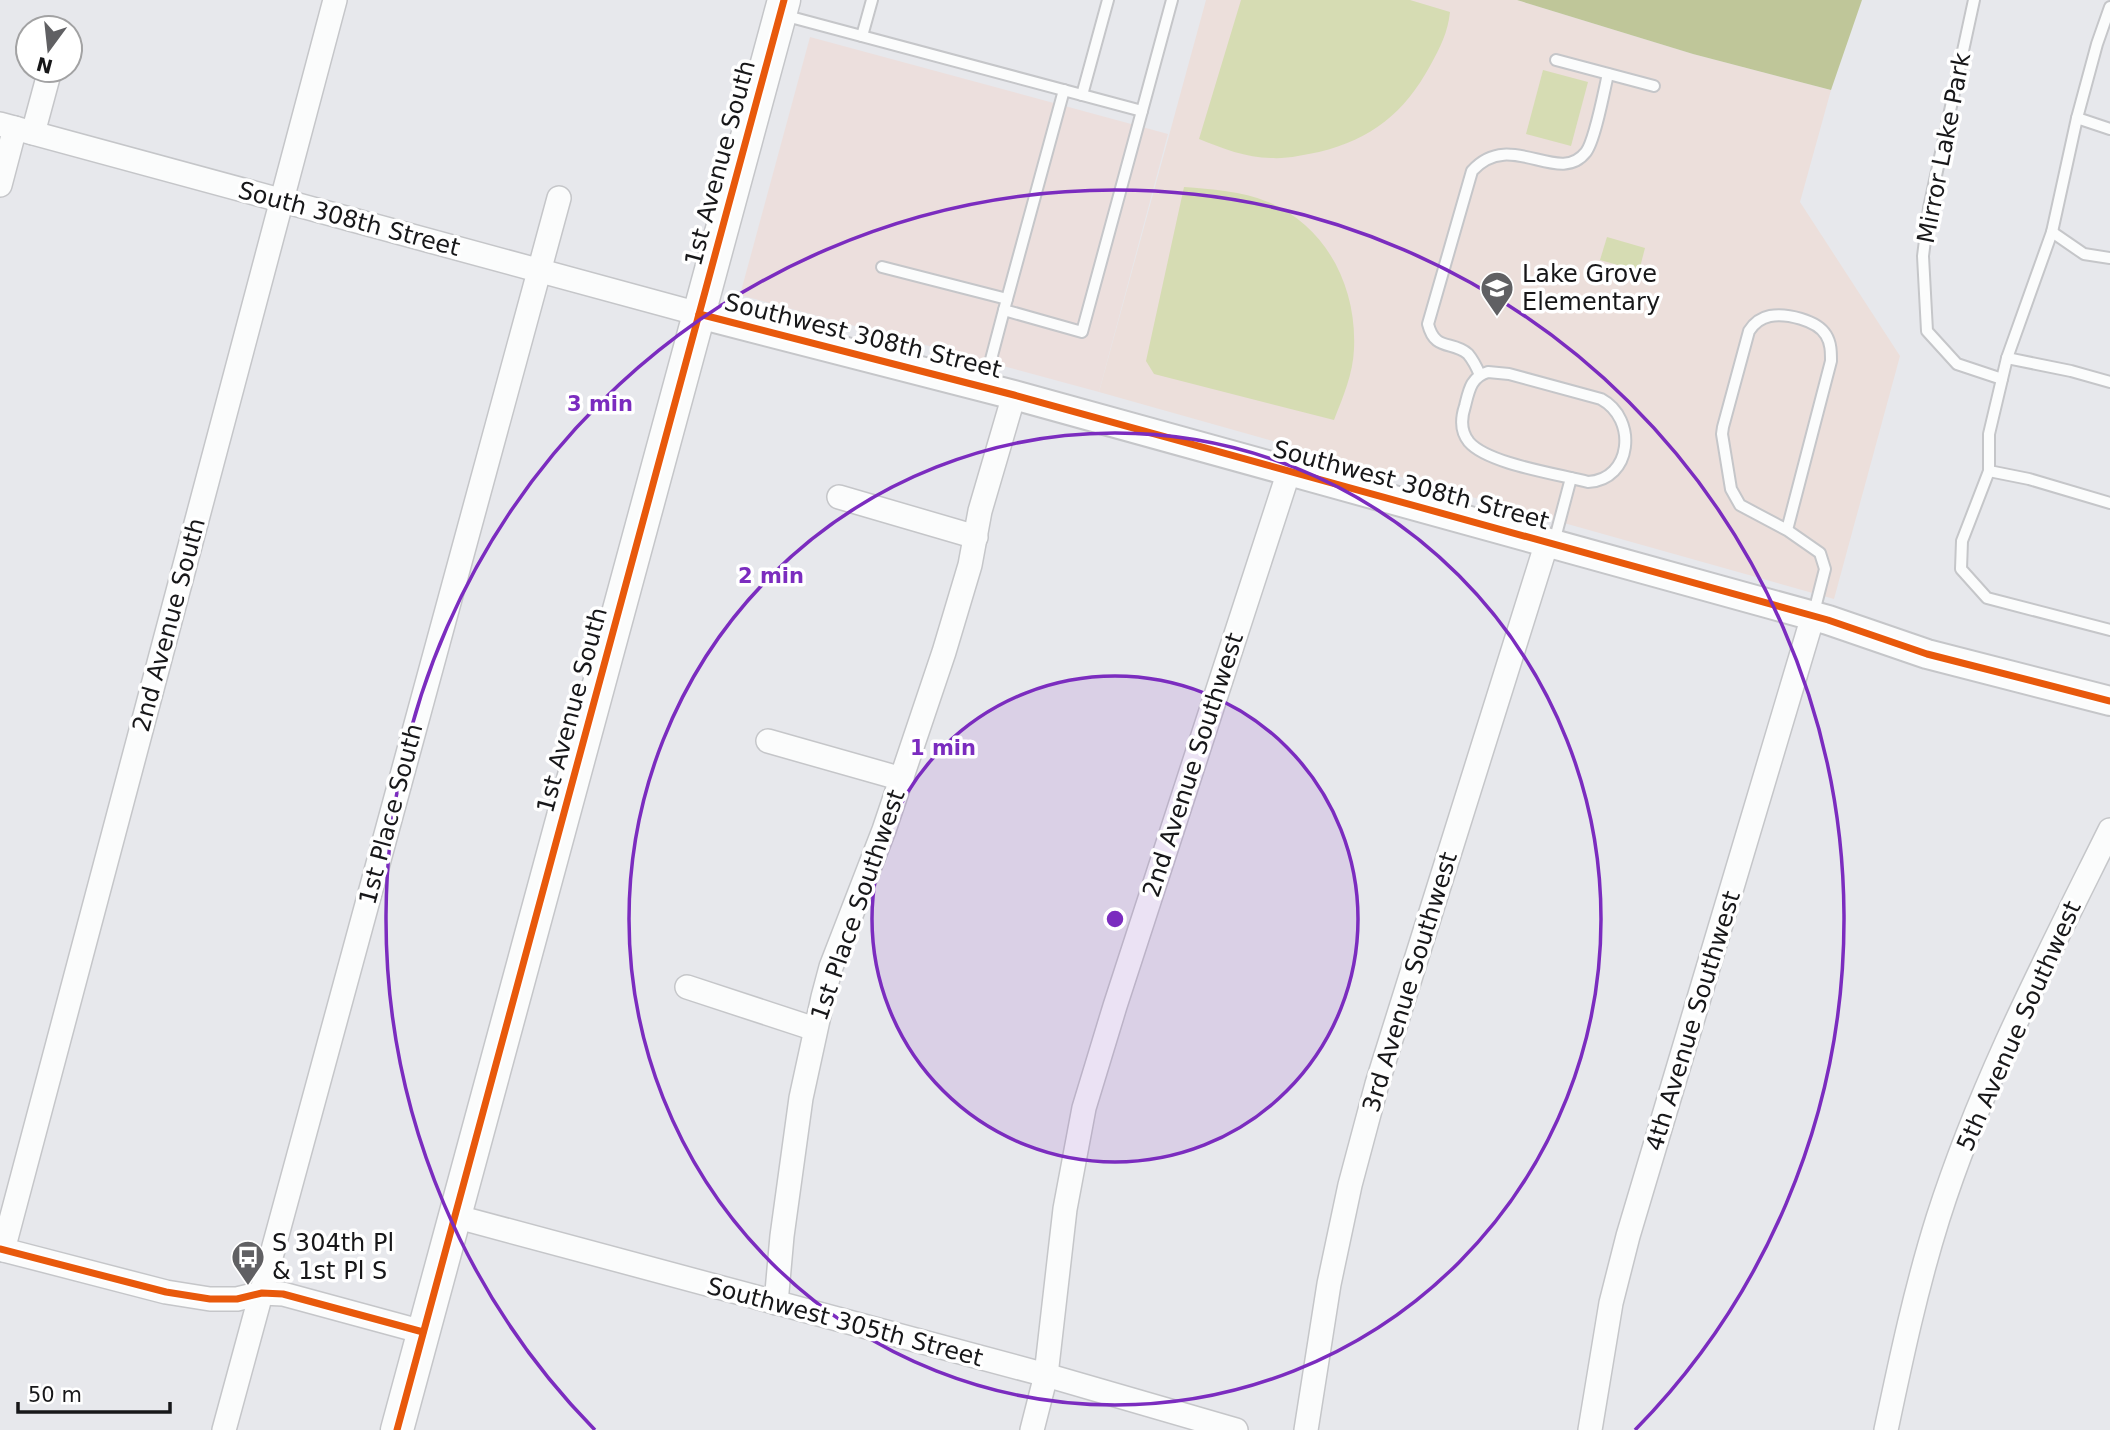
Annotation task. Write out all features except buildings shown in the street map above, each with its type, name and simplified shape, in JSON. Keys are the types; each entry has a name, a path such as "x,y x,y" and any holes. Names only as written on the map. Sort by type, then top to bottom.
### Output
{"main road":[{"name":"1st Avenue South","path":"397,1430 783,7"}],"street":[{"name":"2nd Avenue South","path":"2,1250 335,0"},
{"path":"0,186 16,128 42,84"},
{"name":"South 308th Street","path":"16,128 699,314"},
{"name":"1st Place South","path":"224,1430 559,198"},
{"name":"Southwest 308th Street","path":"699,314 1014,395 1814,616 1927,654 2110,701"},
{"name":"1st Place Southwest","path":"776,1303 801,1098 831,967 865,883 902,779 962,593 980,511 1014,395"},
{"name":"2nd Avenue Southwest","path":"1031,1430 1046,1375 1065,1209 1084,1108 1289,471"},
{"path":"839,497 976,537"},
{"name":"3rd Avenue Southwest","path":"1306,1430 1329,1284 1350,1185 1377,1084 1550,543"},
{"name":"4th Avenue Southwest","path":"1590,1430 1611,1303 1628,1236 1814,616"},
{"path":"768,741 902,779"},
{"name":"5th Avenue Southwest","path":"1886,1430 1907,1332 1938,1218 1985,1090 2029,991 2110,830"},
{"path":"687,987 815,1029"},
{"name":"Southwest 305th Street","path":"454,1216 1046,1375 1236,1430"},
{"path":"2,1250 188,1296 237,1299 262,1293 283,1294 423,1332"}],"lane":[{"path":"862,36 872,0"},
{"path":"1082,95 1108,0"},
{"path":"1004,310 1082,332 1172,0"},
{"name":"Mirror Lake Park","path":"1974,0 1929,208 1923,256 1927,331 1957,364 2002,379"},
{"path":"783,7 862,36 1142,111"},
{"path":"2110,7 2077,118 2052,232 2007,358 1989,434 1989,471 1962,541 1961,569 1987,598 2110,630"},
{"path":"1556,60 1654,86"},
{"path":"1480,374 1466,352 1442,345 1435,340 1428,324 1472,171 1484,160 1500,154 1561,164 1579,159 1590,144 1608,74"},
{"path":"983,388 1064,90"},
{"path":"2077,118 2110,129"},
{"path":"2052,232 2084,254 2110,258"},
{"path":"882,267 1007,299"},
{"path":"1787,530 1832,350 1825,333 1819,327 1773,315 1762,318 1749,331 1722,434 1734,498 1741,505 1787,530 1820,553 1825,569 1814,616"},
{"path":"2007,358 2110,382"},
{"path":"1480,374 1509,374 1601,399 1616,410 1625,426 1625,436 1624,448 1616,470 1598,482 1571,478 1489,455 1467,440 1461,422 1462,413 1471,384 1480,374"},
{"path":"1989,471 2029,479 2110,503"},
{"path":"1550,543 1571,478"}],"shaded area":[{"name":"Lake Grove Elementary","path":"1206,0 1517,0 1693,54 1831,90 1800,202 1900,356 1834,599 1099,392"},
{"path":"810,37 1168,134 1099,392 740,295"}],"green space":[{"path":"1241,0 1410,0 1450,12 1443,40 1420,83 1385,122 1355,140 1319,152 1262,158 1234,152 1199,139"},
{"path":"1517,0 1862,0 1831,90 1693,54"},
{"path":"1543,70 1588,82 1571,146 1526,134"},
{"path":"1184,187 1237,193 1268,202 1306,226 1334,261 1350,303 1354,349 1350,376 1334,420 1154,374 1146,361"},
{"path":"1607,237 1645,248 1639,271 1600,260"}],"cycle path":[{"path":"397,1430 784,0"},
{"path":"699,314 1014,395 1828,620 1927,654 2110,701"},
{"path":"0,1249 166,1292 210,1299 237,1299 262,1293 283,1294 423,1332"}],"place":[{"name":"Lake Grove Elementary","path":"1497,318"},
{"name":"S 304th Pl & 1st Pl S","path":"248,1287"}]}
